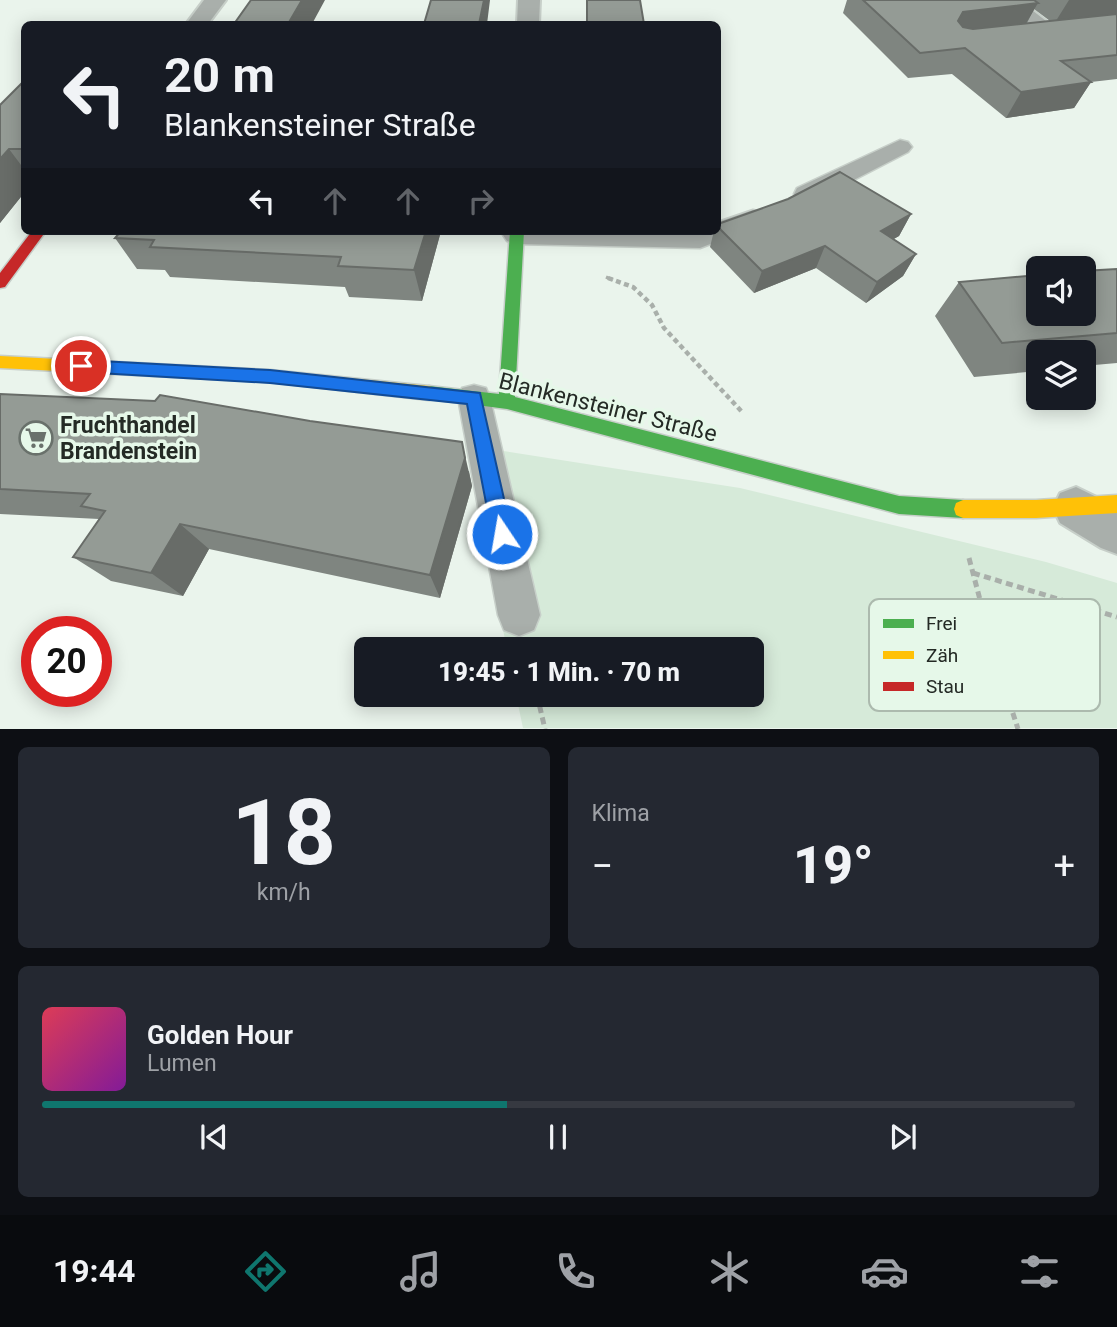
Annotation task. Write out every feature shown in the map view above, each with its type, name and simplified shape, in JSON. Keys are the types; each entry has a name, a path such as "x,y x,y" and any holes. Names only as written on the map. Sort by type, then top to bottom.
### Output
{"main road":[{"path":"0,283 36,235"},
{"path":"491,400 517,235"},
{"name":"Blankensteiner Straße","path":"0,362 270,376 491,400 899,505 958,510 1096,506"}],"street":[{"path":"199,21 215,0"},
{"path":"528,21 529,0"},
{"path":"1005,0 1049,35"},
{"path":"1096,506 1117,532"}],"lane":[{"path":"721,231 782,206 900,147"},
{"path":"578,235 700,239 710,235"},
{"path":"491,400 519,615"}],"path":[{"path":"595,273 634,287 652,305 664,328 743,413 753,467"},
{"path":"958,510 980,599"},
{"path":"972,572 1059,599"},
{"path":"1100,612 1117,617"},
{"path":"540,707 545,729"},
{"path":"1013,711 1018,729"}],"green space":[{"path":"465,445 740,488 1046,562 1117,583 1117,728 523,728 519,707 764,707 764,637 505,637"}],"building":[{"path":"251,0 302,0 290,21 236,21"},
{"path":"431,0 484,0 480,21 425,21"},
{"path":"587,0 640,0 644,21 587,21"},
{"path":"863,0 1034,0 1038,3 963,12 958,21 963,27 973,29 1117,14 1117,55 1061,61 1091,82 1021,92 965,48 920,53"},
{"path":"21,84 21,149 9,149 0,159 0,105"},
{"path":"840,172 911,214 881,231 916,254 877,282 825,246 762,271 721,230 721,223 788,199"},
{"path":"118,235 425,235 414,270 338,266 341,257 150,247 154,240 115,238"},
{"path":"1117,269 1117,333 1002,343 959,282 1026,276 1026,326 1096,326 1096,270"},
{"path":"0,394 155,401 160,395 310,421 462,442 465,458 430,575 180,524 151,573 73,557 105,511 81,506 90,494 0,489"}],"traffic: fast":[{"path":"507,402 517,235"},
{"path":"429,393 507,402 899,505 963,509"}],"traffic: slow":[{"path":"0,362 270,376 429,393"},
{"path":"963,509 1036,509 1117,504"}],"traffic: jam":[{"path":"0,283 36,235"}],"place":[{"name":"Fruchthandel Brandenstein","path":"36,438"}],"route":[{"path":"81,366 270,376 474,398 502,534"}]}
